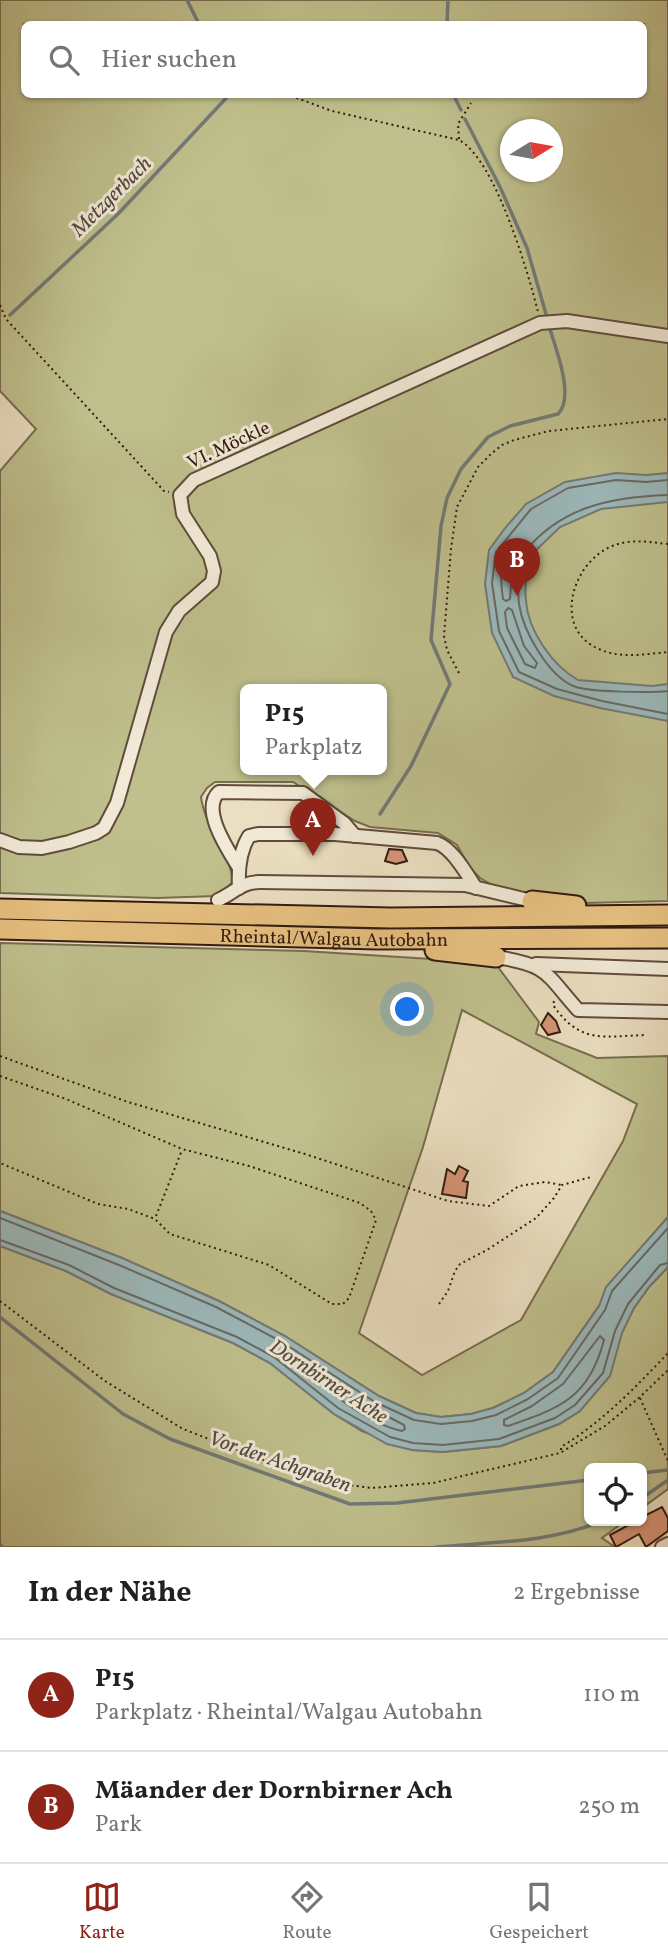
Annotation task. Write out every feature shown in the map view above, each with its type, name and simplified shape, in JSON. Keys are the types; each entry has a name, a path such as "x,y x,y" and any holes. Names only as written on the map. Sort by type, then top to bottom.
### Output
{"highway":[{"path":"134,913 163,905 204,904 218,900"},
{"path":"533,901 640,916"},
{"name":"Rheintal/Walgau Autobahn","path":"0,909 391,918 668,915"},
{"name":"Rheintal/Walgau Autobahn","path":"0,929 377,939 668,938"},
{"path":"377,939 392,948 421,948 496,957"}],"street":[{"name":"VI. Möckle","path":"0,840 19,847 42,848 96,833 110,820 166,632 179,611 212,582 214,571 210,556 183,514 180,495 194,480 540,323 567,321 668,336"},
{"path":"239,868 217,826 211,808 213,798 219,792 303,793 344,823 355,836"},
{"path":"239,888 239,868 244,844 248,836 258,834 355,836 437,842 446,846 476,888"},
{"path":"218,900 245,882 270,882 465,885 533,901"},
{"path":"496,957 533,964 668,969"},
{"path":"533,964 544,970 578,1010 668,1012"},
{"path":"662,1547 668,1544"}],"path":[{"path":"297,98 332,111 459,140 473,150 502,205 526,268 540,323"},
{"path":"459,140 458,124 471,103"},
{"path":"0,305 6,319 164,491 180,495"},
{"path":"459,673 447,650 444,636 449,562 457,507 478,467 502,445 535,434 565,428 668,419"},
{"path":"668,544 638,540 611,546 599,553 579,575 571,598 571,608 579,634 599,650 635,655 668,652"},
{"path":"560,988 555,992 553,1005 569,1027 580,1033 595,1036 647,1035"},
{"path":"0,1056 128,1102 305,1154 448,1201 489,1206 519,1186 545,1182 562,1185 591,1177"},
{"path":"0,1076 66,1099 182,1149 249,1166 360,1203 371,1211 376,1220 349,1298 343,1304 332,1304 269,1265 170,1234 155,1219 128,1209 98,1204 0,1163"},
{"path":"155,1219 182,1149"},
{"path":"439,1304 460,1264 536,1218 562,1185"},
{"path":"0,1301 105,1381 183,1429 329,1482 371,1488 433,1483 560,1453 585,1440 640,1397 668,1370"},
{"path":"560,1453 561,1447 602,1418 668,1353"},
{"path":"640,1397 668,1461"}],"green space":[{"path":"0,0 668,0 668,901 586,903 496,887 480,878 470,868 457,845 438,833 370,827 355,821 293,782 215,782 201,797 207,819 227,860 233,882 217,896 157,898 0,893 0,471 36,429 0,391"},
{"path":"0,943 304,951 495,963 539,1022 536,1034 597,1058 668,1056 668,1217 633,1257 553,1372 524,1393 493,1408 471,1414 441,1417 416,1413 379,1396 285,1336 219,1301 122,1258 0,1211","holes":["462,1010 637,1104 623,1141 521,1320 422,1375 359,1333 423,1147"]},
{"path":"0,1246 66,1271 111,1294 233,1343 270,1363 334,1414 362,1431 412,1450 443,1452 501,1446 559,1424 580,1411 634,1308 668,1267 668,1489 647,1504 647,1463 584,1463 584,1526 618,1526 602,1538 615,1547 0,1547"}],"water":[{"path":"616,473 668,473 668,502 601,509 560,527 528,558 525,590 528,612 531,624 551,657 578,680 652,686 668,684 668,721 554,696 513,677 492,633 485,584 489,550 506,527 526,504 565,482"},
{"name":"Dornbirner Ache","path":"0,1211 122,1258 219,1301 285,1336 379,1396 416,1413 441,1417 471,1414 493,1408 524,1393 553,1372 599,1306 606,1287 668,1217 668,1267 634,1308 622,1333 610,1376 580,1411 559,1424 501,1446 443,1452 412,1450 387,1444 334,1414 270,1363 233,1343 111,1294 66,1271 0,1246"}],"building":[{"path":"389,849 402,850 407,861 396,864 385,861"},
{"path":"548,1013 556,1021 560,1032 548,1035 541,1025"},
{"path":"459,1166 468,1171 463,1181 468,1182 466,1198 442,1194 447,1169 455,1174"},
{"path":"662,1507 668,1518 668,1531 646,1547 639,1534 616,1547 610,1535 627,1526 647,1526 647,1514"}],"waterway":[{"name":"Metzgerbach","path":"187,0 198,21"},
{"path":"447,21 448,0"},
{"name":"Metzgerbach","path":"10,315 118,214 226,98"},
{"path":"455,98 461,110"},
{"path":"465,119 527,248 546,314"},
{"path":"380,814 411,766 450,684 431,640 441,526 447,498 461,469 488,437 510,426 558,414 563,406 563,373 550,329"},
{"name":"Vor der Achgraben","path":"0,1317 123,1414 170,1439 350,1504 397,1503 584,1481"},
{"name":"Vor der Achgraben","path":"647,1472 668,1470"},
{"path":"647,1495 668,1480"},
{"path":"436,1547 541,1538 588,1526"}],"place":[{"name":"Mäander der Dornbirner Ach","path":"517,596"},
{"name":"P15","path":"313,856"}]}
